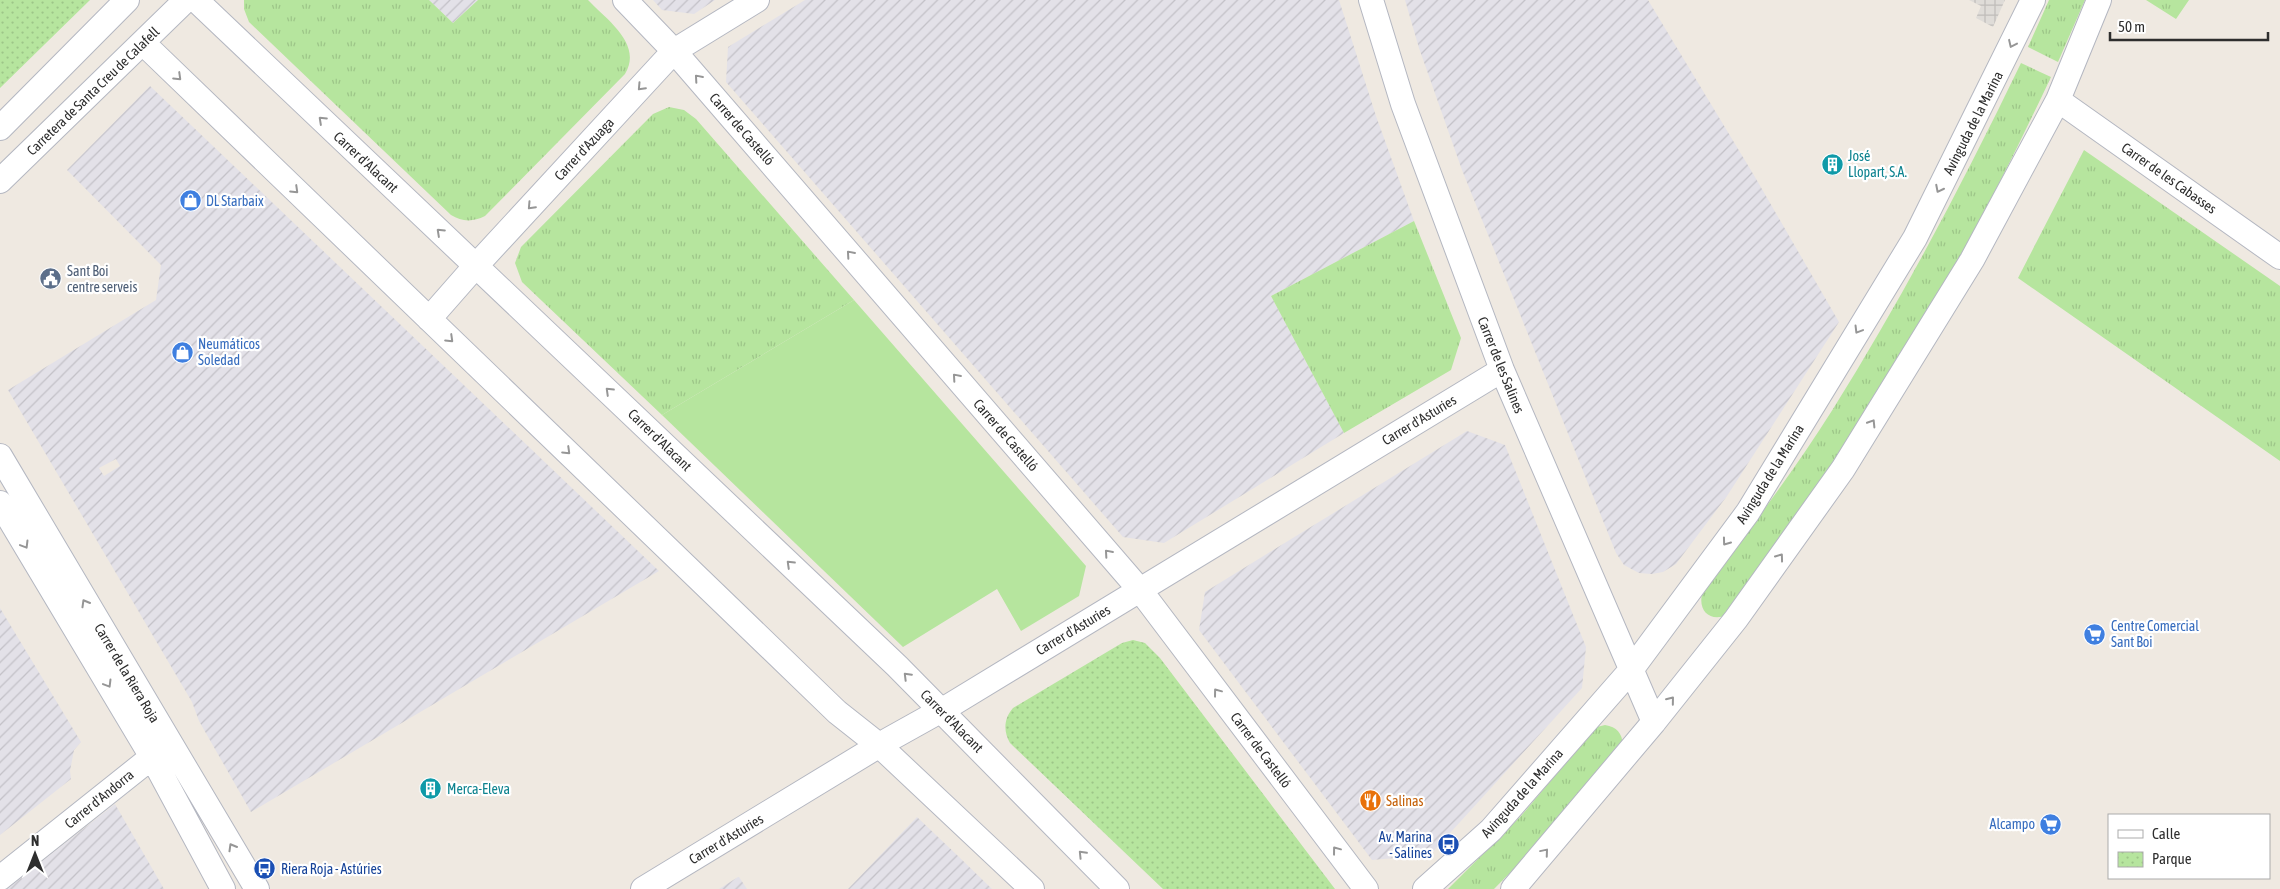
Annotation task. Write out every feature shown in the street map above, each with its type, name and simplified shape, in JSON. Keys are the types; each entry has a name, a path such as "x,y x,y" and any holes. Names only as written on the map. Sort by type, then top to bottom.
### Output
{"street":[{"path":"0,128 127,0"},
{"name":"Carretera de Santa Creu de Calafell","path":"0,181 186,0"},
{"name":"Carrer d'Alacant","path":"196,0 897,666 1117,889"},
{"name":"Carrer de Castelló","path":"625,0 674,51 1140,590 1366,889"},
{"name":"Carrer d'Azuaga","path":"429,318 674,51 757,0"},
{"name":"Carrer de les Salines","path":"1371,0 1403,104 1502,370 1654,722"},
{"name":"Avinguda de la Marina","path":"1424,889 1491,830 1631,670 1748,512 1914,238 2033,0"},
{"path":"1513,889 1654,722 1736,619 1843,469 1972,260 2058,100 2100,0"},
{"path":"143,43 836,712 880,746 1032,889"},
{"name":"Carrer de les Cabasses","path":"2058,100 2280,257"},
{"name":"Carrer d'Asturies","path":"643,889 1502,370"},
{"name":"Carrer de la Riera Roja","path":"0,456 257,889"},
{"name":"Carrer de la Riera Roja","path":"0,503 152,757 222,889"},
{"name":"Carrer d'Andorra","path":"0,878 152,757"}],"shaded area":[{"path":"429,0 478,0 453,23"},
{"path":"653,0 715,0 694,14 662,10"},
{"path":"805,0 1339,0 1376,116 1414,221 1271,296 1344,433 1164,543 1123,537 726,82 728,47"},
{"path":"1405,0 1648,0 1755,177 1839,322 1727,496 1676,564 1663,572 1652,574 1639,573 1624,565 1616,553 1462,170 1419,48"},
{"path":"1969,0 2005,0 1993,27 1976,18 1981,6"},
{"path":"150,86 659,571 251,812 199,721 192,702 8,390 156,300 161,265 67,170","holes":["116,459 120,466 104,476 99,468"]},
{"path":"1467,431 1505,445 1586,647 1582,688 1430,855 1372,860 1199,630 1205,592"},
{"path":"0,608 81,742 74,750 70,771 71,779 0,835"},
{"path":"115,804 164,889 7,889"},
{"path":"917,817 958,856 992,889 848,889"},
{"path":"738,877 747,889 719,889"}],"green space":[{"path":"0,0 90,0 0,88"},
{"path":"244,0 429,0 453,23 478,0 588,0 620,33 629,53 629,63 625,74 485,216 472,220 463,220 451,215 249,22 244,9"},
{"path":"2049,0 2085,0 2058,62 2028,47"},
{"path":"2146,0 2189,0 2176,19"},
{"path":"2021,63 2051,77 1999,183 1944,287 1862,422 1727,615 1716,617 1707,614 1702,606 1702,594 1802,456 1859,367 1932,238"},
{"path":"669,107 684,110 696,119 854,300 662,415 522,282 515,263 521,247 653,114"},
{"path":"2084,150 2280,286 2280,461 2018,278"},
{"path":"1414,221 1461,338 1451,370 1344,433 1271,296"},
{"path":"854,300 1086,566 1079,596 1021,631 997,589 903,647 662,415"},
{"path":"1133,640 1145,643 1160,658 1335,889 1163,889 1010,743 1006,734 1006,720 1013,708 1122,643"},
{"path":"1605,725 1613,727 1618,731 1623,745 1549,833 1494,889 1448,889 1521,816 1592,732 1597,727"}],"place":[{"name":"José Llopart, S.A.","path":"1832,164"},
{"name":"DL Starbaix","path":"190,201"},
{"name":"Sant Boi centre serveis","path":"51,279"},
{"name":"Neumáticos Soledad","path":"182,352"},
{"name":"Centre Comercial Sant Boi","path":"2095,634"},
{"name":"Merca-Eleva","path":"431,789"},
{"name":"Salinas","path":"1370,801"},
{"name":"Alcampo","path":"2051,824"},
{"name":"Av. Marina - Salines","path":"1448,845"},
{"name":"Riera Roja - Astúries","path":"265,869"}]}
